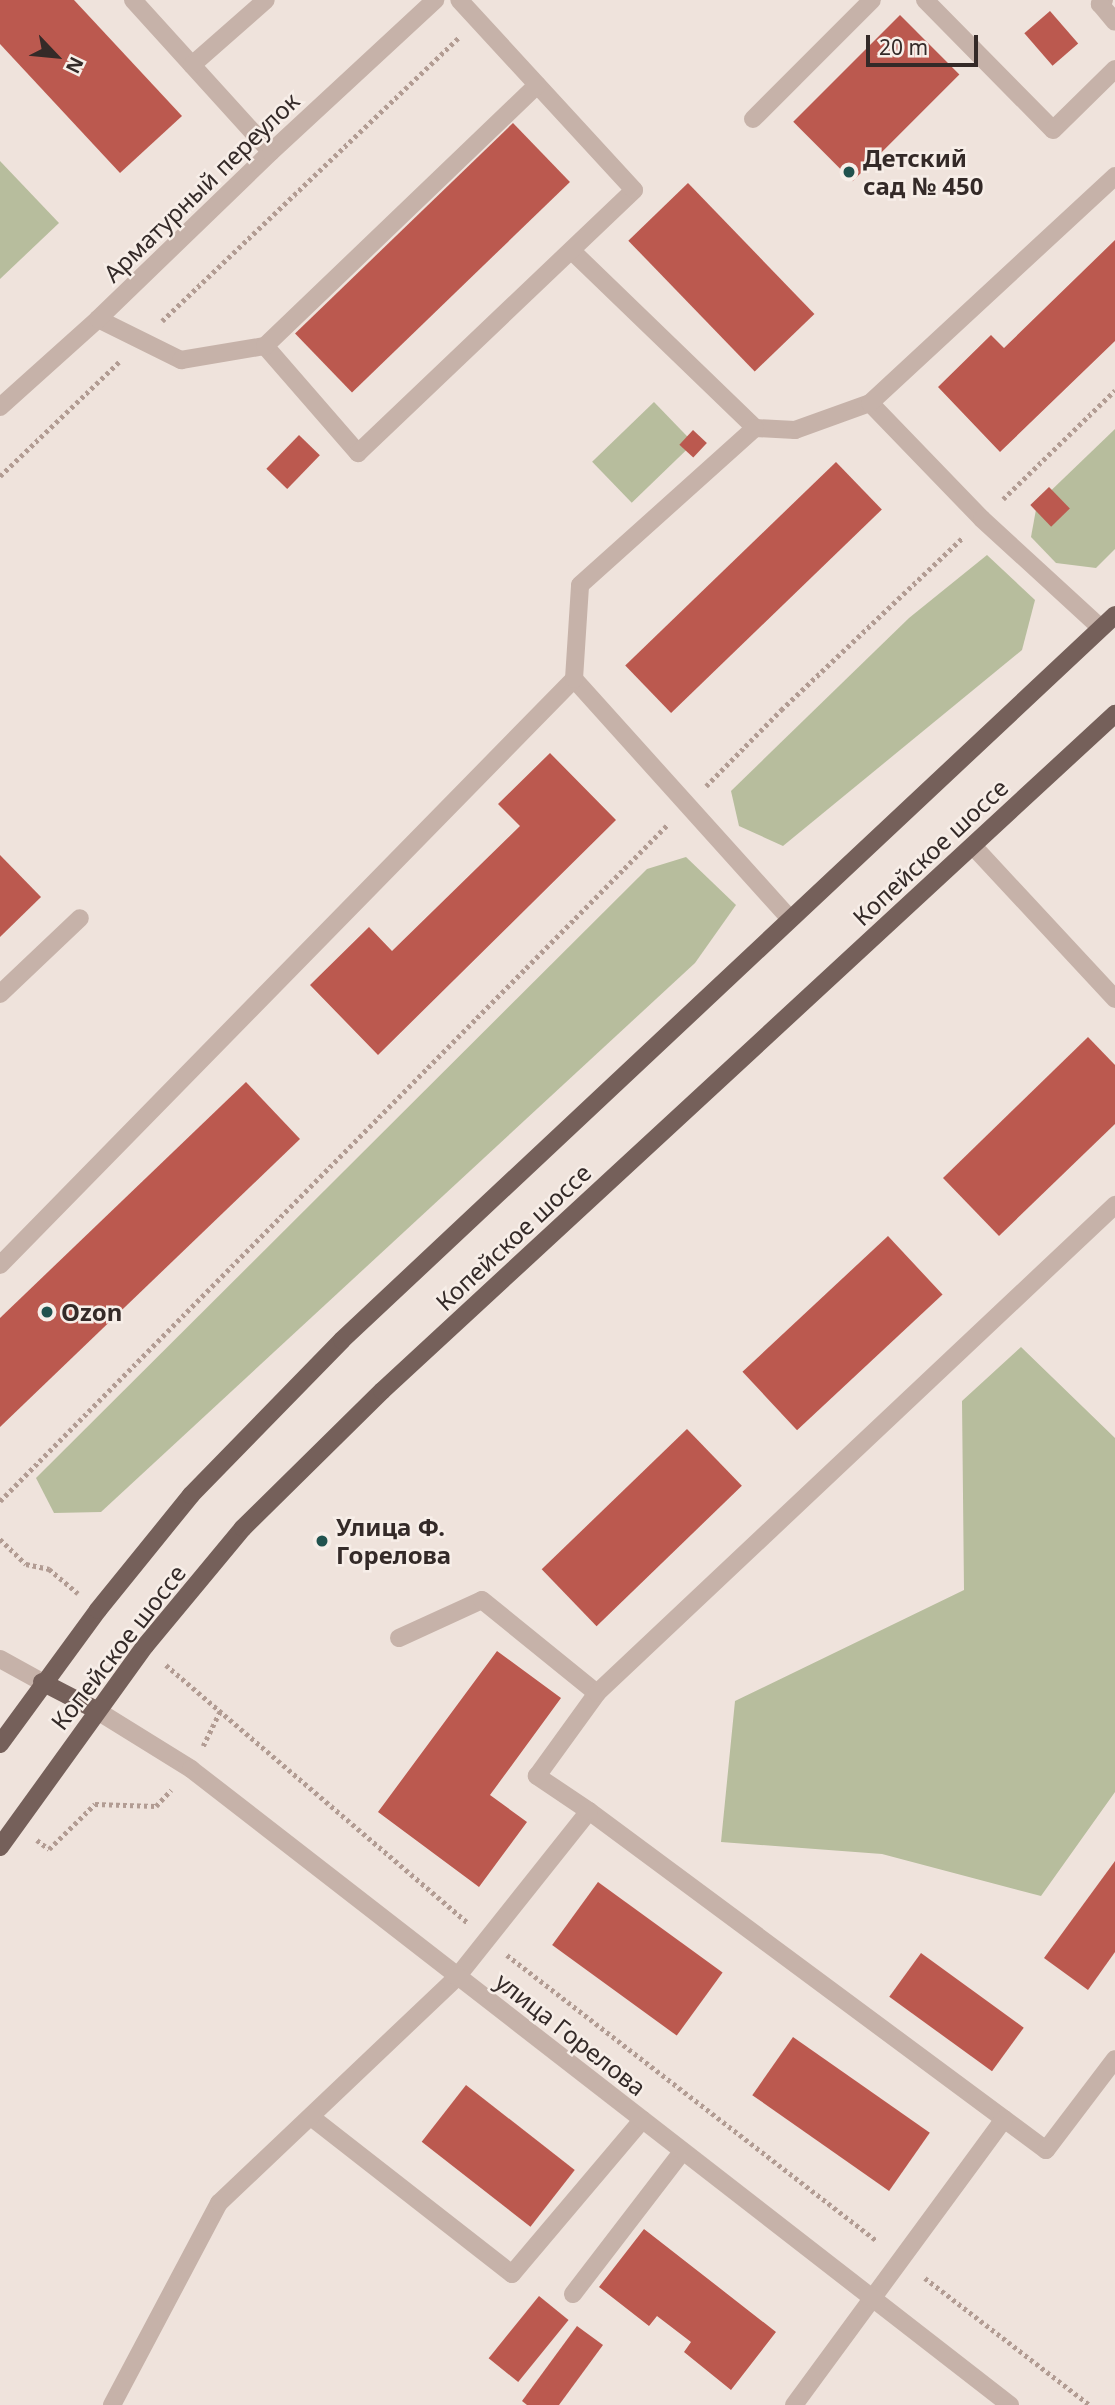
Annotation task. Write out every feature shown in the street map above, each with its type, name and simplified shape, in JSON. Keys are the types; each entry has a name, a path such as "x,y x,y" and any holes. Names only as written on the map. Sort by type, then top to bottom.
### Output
{"main road":[{"name":"Копейское шоссе","path":"0,1744 42,1682 191,1495 342,1340 1115,615"},
{"name":"Копейское шоссе","path":"0,1847 96,1710 243,1528 382,1391 1115,714"},
{"path":"42,1682 96,1710"}],"street":[{"path":"133,0 271,152"},
{"path":"192,65 266,0"},
{"name":"Арматурный переулок","path":"0,407 98,319 271,152 435,0"},
{"path":"265,346 358,453 634,190 459,0"},
{"path":"753,118 873,0"},
{"path":"925,0 1053,130 1115,69"},
{"path":"1104,0 1100,4 1115,22"},
{"path":"98,319 181,360 265,346 537,85"},
{"path":"572,251 755,428 795,430 870,403 1115,176"},
{"path":"870,403 982,519 1101,628"},
{"path":"0,1265 575,679 580,584 755,428"},
{"path":"575,679 789,918"},
{"path":"973,846 1115,999"},
{"path":"0,994 79,918"},
{"path":"1115,1205 597,1693 537,1776 589,1811 1046,2150 1115,2059"},
{"path":"399,1638 482,1600 597,1693"},
{"path":"0,1659 42,1682"},
{"name":"улица Горелова","path":"96,1710 191,1769 1010,2405"},
{"path":"112,2405 219,2203 457,1977 589,1811"},
{"path":"310,2117 512,2274 642,2120"},
{"path":"794,2405 1004,2119"},
{"path":"573,2294 682,2152"}],"path":[{"path":"0,476 477,20"},
{"path":"0,1501 780,710 1115,390"},
{"path":"0,1539 26,1564 49,1569 98,1610"},
{"path":"145,1646 487,1940 877,2241"},
{"path":"16,1824 49,1849 95,1804 156,1806 191,1769 220,1711"},
{"path":"925,2278 1090,2405"}],"green space":[{"path":"0,161 59,223 0,279"},
{"path":"654,402 694,443 632,503 592,462"},
{"path":"1115,429 1115,549 1096,568 1056,563 1031,537 1037,504"},
{"path":"987,555 1035,600 1022,650 783,846 739,826 731,791 909,618"},
{"path":"686,857 736,905 695,963 101,1512 54,1513 36,1478 647,869"},
{"path":"1021,1347 1115,1438 1115,1792 1041,1896 882,1854 721,1842 735,1701 964,1590 962,1401"}],"building":[{"path":"0,0 74,0 182,116 120,173 0,44"},
{"path":"1050,11 1078,43 1053,66 1024,33"},
{"path":"900,15 959,74 853,181 793,122"},
{"path":"513,123 570,182 352,392 295,333"},
{"path":"688,183 814,314 755,372 628,241"},
{"path":"1115,240 1115,341 1000,452 938,387 991,335 1004,348"},
{"path":"693,430 707,443 693,458 679,445"},
{"path":"299,435 320,455 287,489 266,469"},
{"path":"836,462 882,509 671,713 625,666"},
{"path":"1049,487 1070,509 1051,527 1030,505"},
{"path":"550,753 616,820 378,1055 310,985 369,927 392,951 520,826 498,804"},
{"path":"0,855 41,897 0,937"},
{"path":"1088,1037 1115,1065 1115,1124 999,1236 943,1178"},
{"path":"246,1082 300,1139 0,1427 0,1318"},
{"path":"888,1236 943,1295 797,1430 742,1372"},
{"path":"687,1429 742,1486 597,1626 542,1569"},
{"path":"497,1651 561,1698 490,1795 527,1822 479,1887 378,1812"},
{"path":"1115,1861 1115,1952 1088,1990 1044,1958"},
{"path":"598,1882 723,1973 677,2036 552,1945"},
{"path":"921,1953 1024,2028 992,2071 889,1997"},
{"path":"793,2037 930,2133 889,2191 752,2095"},
{"path":"466,2085 575,2170 530,2227 422,2142"},
{"path":"644,2229 776,2332 731,2390 684,2352 691,2342 657,2316 649,2326 599,2287"},
{"path":"539,2296 569,2320 518,2382 489,2358"},
{"path":"577,2326 603,2345 559,2405 527,2405 522,2401"}],"place":[{"name":"Детский сад № 450","path":"849,172"},
{"name":"Ozon","path":"47,1312"},
{"name":"Улица Ф. Горелова","path":"322,1541"}]}
